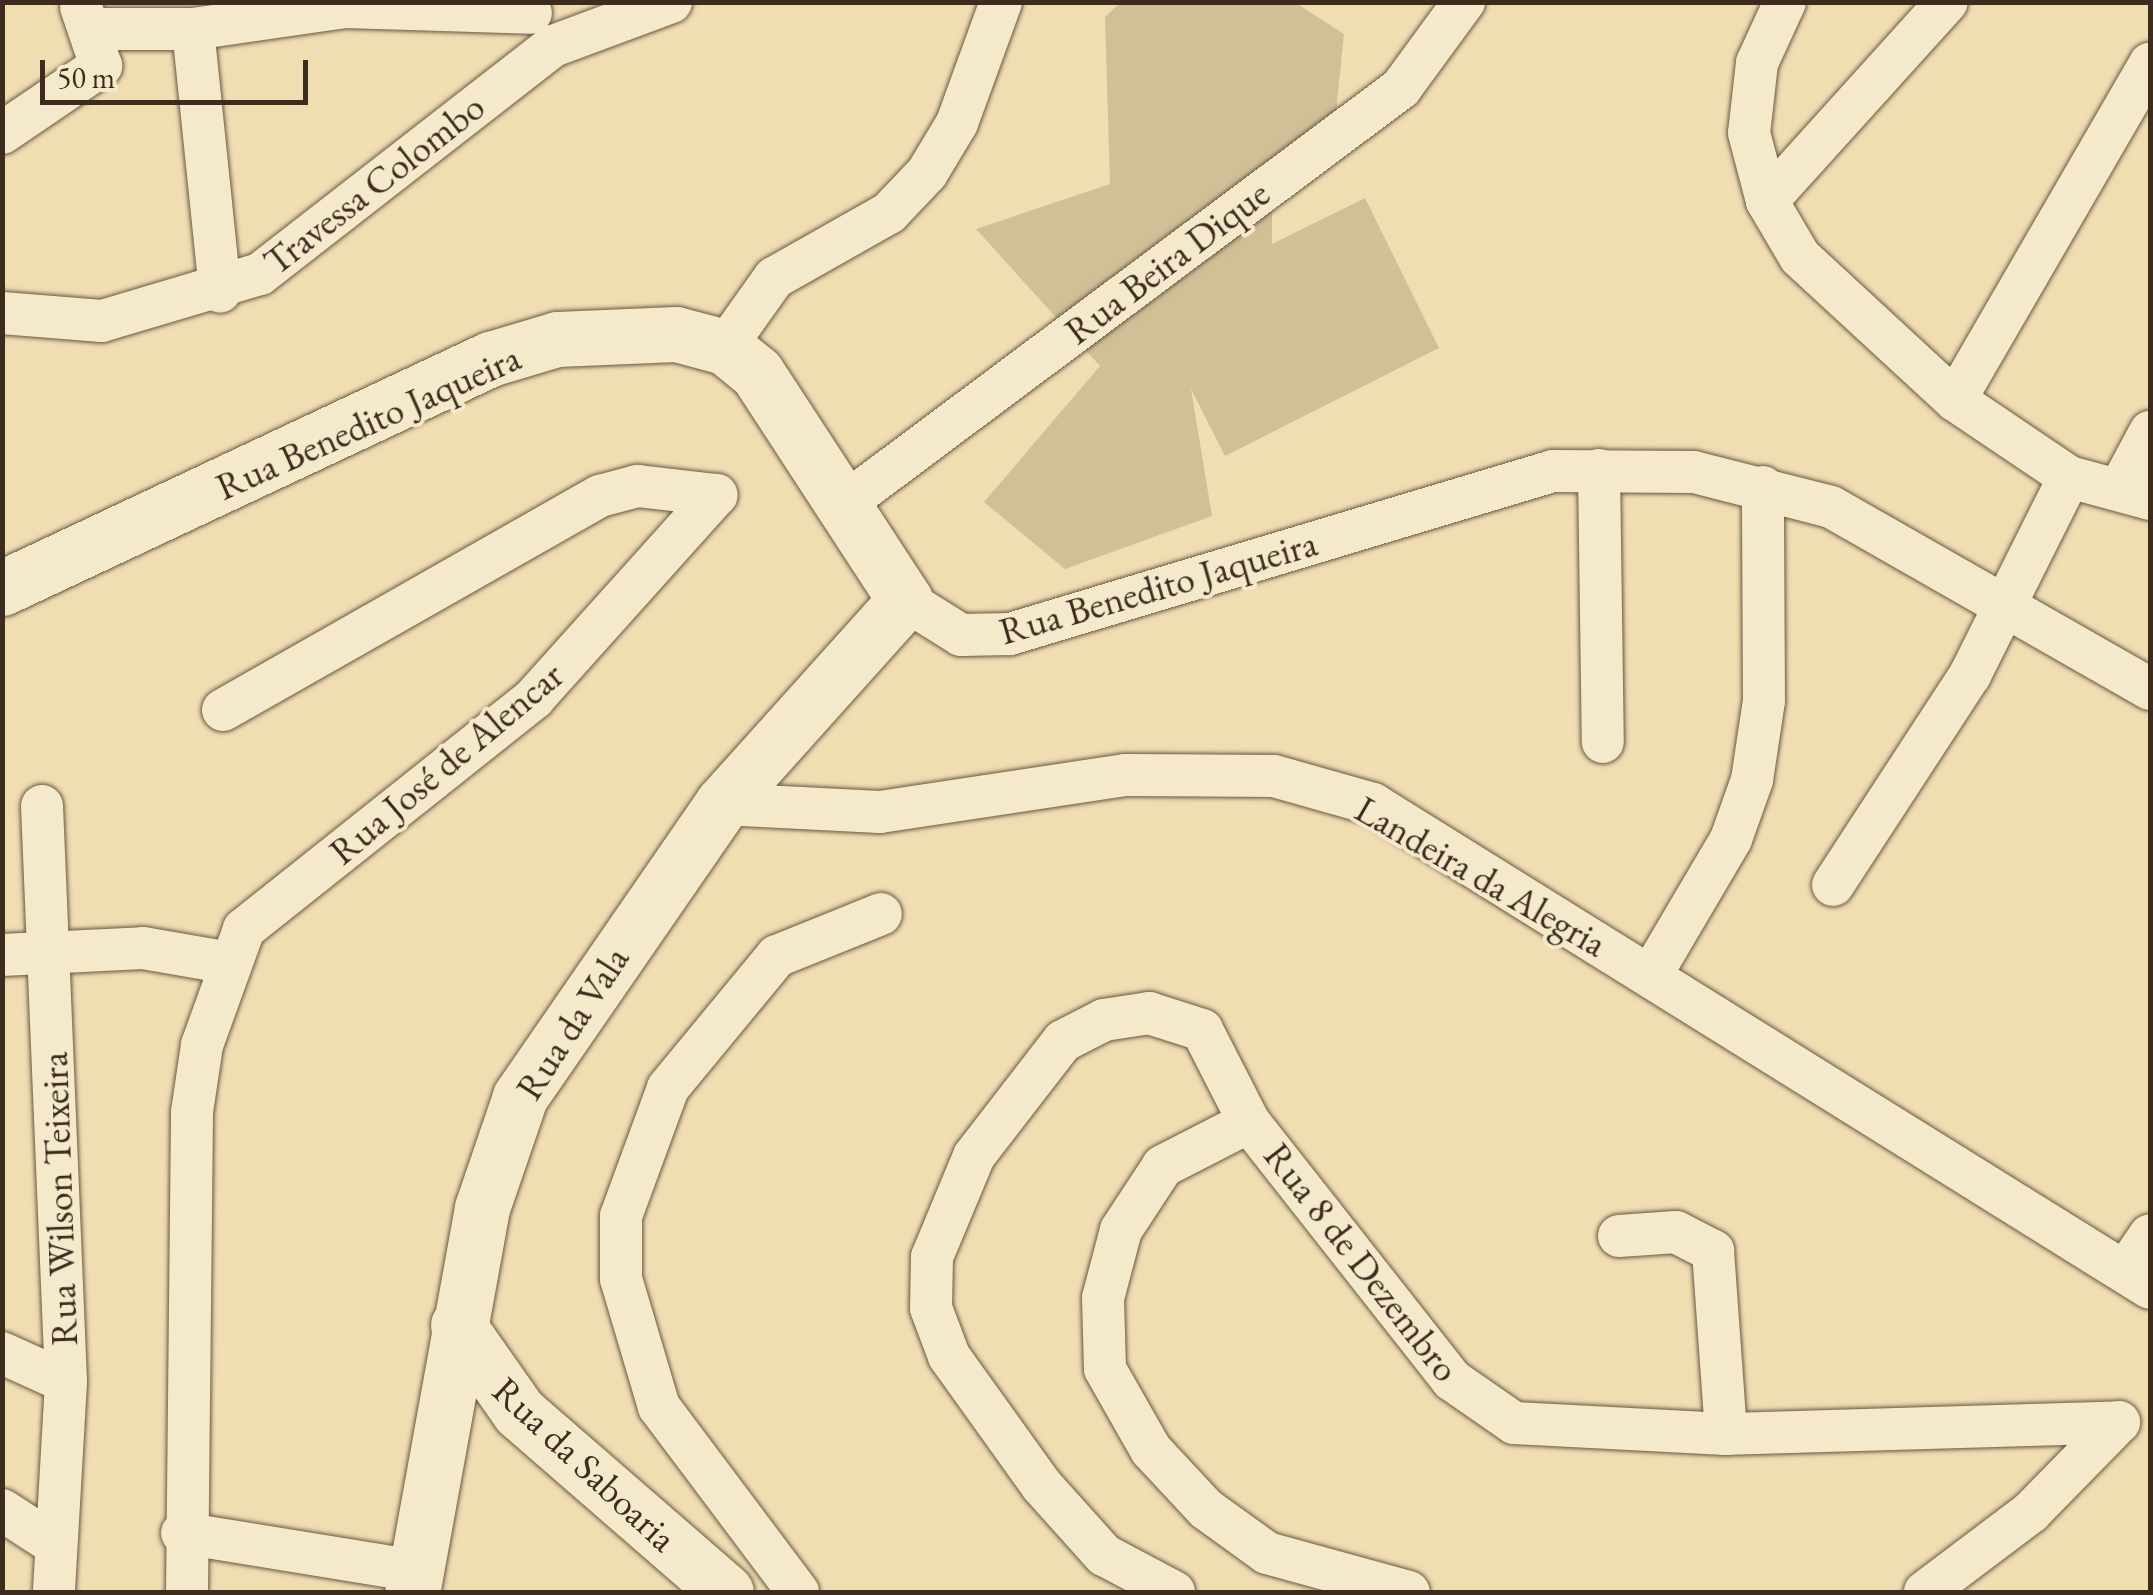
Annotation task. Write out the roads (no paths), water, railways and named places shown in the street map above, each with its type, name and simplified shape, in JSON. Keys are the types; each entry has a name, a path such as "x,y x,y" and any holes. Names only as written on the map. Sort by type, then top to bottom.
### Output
{"street":[{"name":"Travessa Colombo","path":"2,313 102,321 220,292 299,248 537,20 670,2"},
{"path":"724,347 774,278 889,213 927,173 957,123 1000,2"},
{"name":"Rua Beira Dique","path":"848,501 1401,88 1464,2"},
{"path":"1785,2 1757,63 1750,133 1767,201 1800,258 1955,400 2069,477 2135,494 2150,432"},
{"path":"1767,201 1946,2"},
{"path":"2,133 90,32 345,7 537,20"},
{"path":"211,18 220,292"},
{"path":"1955,400 2150,63"},
{"name":"Rua Benedito Jaqueira","path":"2,588 490,360 557,339 621,334 724,347 757,373 848,501 905,600 961,634 1010,634 1471,492 1599,470 1763,487 1831,508 2150,689"},
{"path":"1599,470 1603,742"},
{"path":"1833,885 2006,604 2069,477"},
{"name":"Rua José de Alencar","path":"224,710 600,496 638,486 716,494 534,698 225,948"},
{"path":"1651,976 1731,839 1752,780 1764,701 1763,487"},
{"name":"Rua da Vala","path":"414,1582 482,1208 520,1098 722,804 905,600"},
{"name":"Landeira da Alegria","path":"722,804 880,812 1125,775 1274,776 1373,804 2138,1279"},
{"name":"Rua Wilson Teixeira","path":"42,806 66,1382 54,1592"},
{"path":"798,1592 659,1407 620,1279 621,1216 668,1088 777,956 881,914"},
{"path":"2,955 225,948 192,1112 182,1533 187,1592"},
{"path":"1174,1592 1104,1555 1042,1486 950,1356 931,1308 932,1257 974,1156 1062,1041 1104,1020 1148,1014 1202,1030 1250,1122"},
{"name":"Rua 8 de Dezembro","path":"1409,1592 1268,1553 1206,1509 1151,1450 1105,1369 1103,1298 1121,1230 1163,1166 1250,1122 1482,1407 1558,1428 1726,1434 2135,1420"},
{"path":"1619,1236 1676,1232 1712,1252 1726,1434"},
{"path":"2138,1279 2150,1235"},
{"name":"Rua da Saboaria","path":"458,1325 520,1412 726,1592"},
{"path":"2,1353 66,1382"},
{"name":"Rua 8 de Dezembro","path":"1925,1592 2031,1512 2135,1420"},
{"path":"2,1510 56,1546"},
{"path":"182,1533 414,1582"}]}
